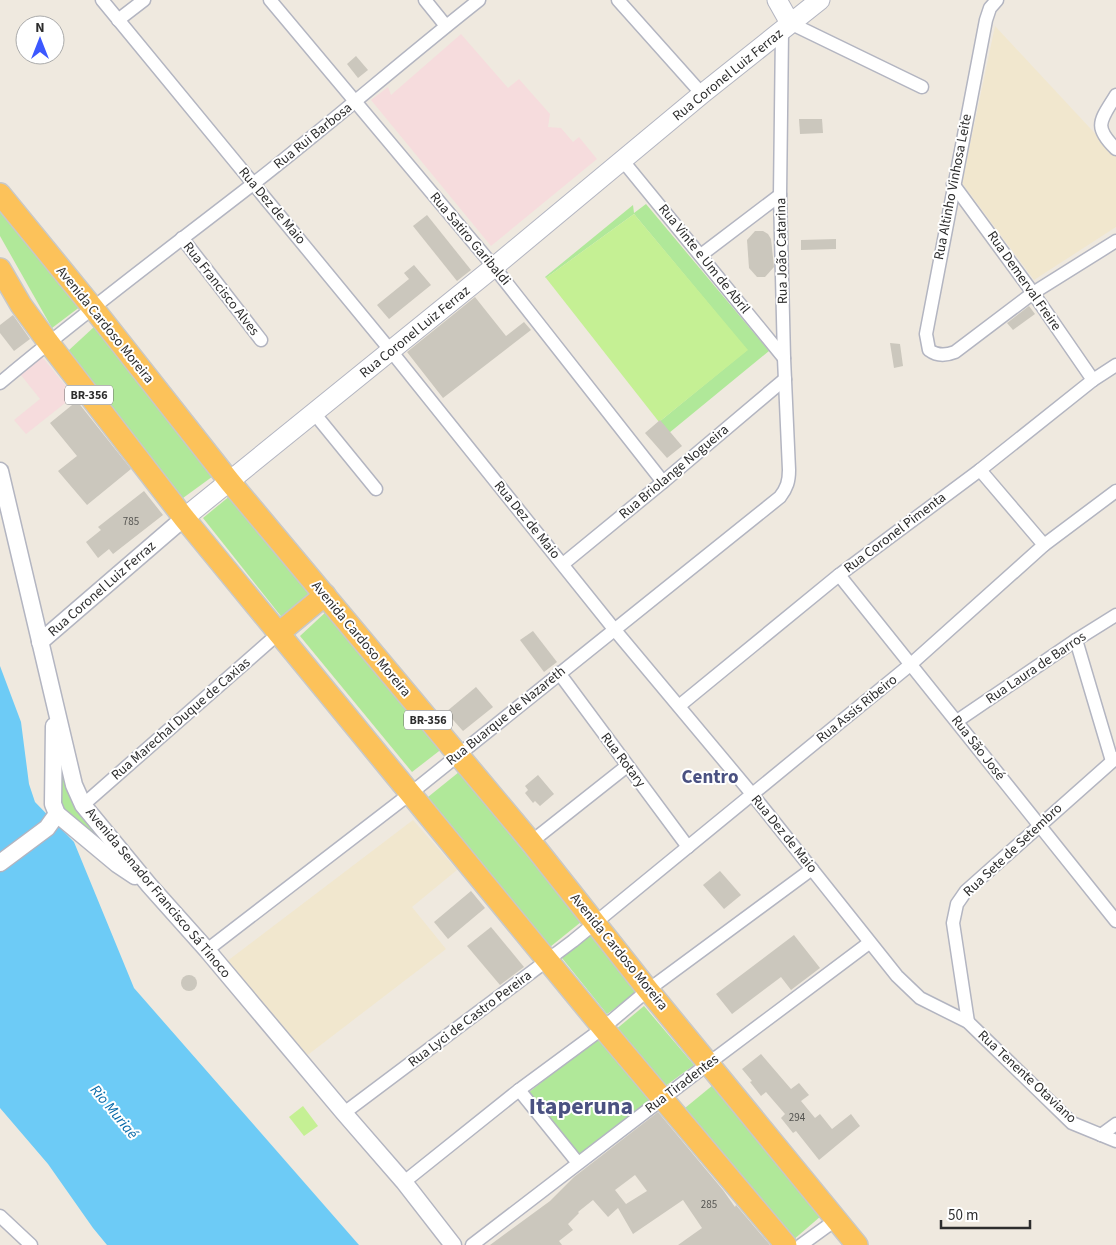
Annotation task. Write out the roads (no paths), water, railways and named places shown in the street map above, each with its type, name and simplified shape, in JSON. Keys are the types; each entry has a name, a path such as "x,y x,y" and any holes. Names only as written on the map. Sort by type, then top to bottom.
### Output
{"highway":[{"name":"Avenida Cardoso Moreira","path":"0,194 93,308 230,482 531,842 648,990 710,1062 857,1245"},
{"name":"BR-356","path":"0,269 21,305 48,342 184,518 603,1028 664,1098 786,1245"},
{"path":"279,633 325,595"}],"main road":[{"path":"777,0 786,27"},
{"name":"Rua Coronel Luiz Ferraz","path":"184,518 494,267 702,94 820,0"}],"street":[{"name":"Rua Dez de Maio","path":"102,0 391,351 614,629 752,794 896,976 920,998 968,1022"},
{"path":"118,20 144,0"},
{"name":"Rua Satiro Garibaldi","path":"270,0 494,267 663,482"},
{"path":"425,0 446,26"},
{"name":"Rua Rui Barbosa","path":"0,383 48,342 253,184 479,0"},
{"path":"618,0 702,94"},
{"name":"Rua Altinho Vinhosa Leite","path":"997,0 990,8 986,20 954,184 926,334 926,343 929,350 934,354 949,355 955,352 1033,293"},
{"path":"786,27 922,87"},
{"name":"Rua João Catarina","path":"786,27 780,194 789,470"},
{"path":"1116,95 1100,122 1104,138 1116,149"},
{"name":"Rua Vinte e Um de Abril","path":"623,161 784,358"},
{"name":"Rua Demerval Freire","path":"954,184 1093,380"},
{"path":"701,255 780,194"},
{"name":"Rua Francisco Alves","path":"182,238 261,340"},
{"path":"1033,293 1116,241"},
{"name":"Rua Coronel Pimenta","path":"679,706 839,575 980,470 1093,380 1116,365"},
{"name":"Rua Briolange Nogueira","path":"563,564 785,379"},
{"path":"314,413 376,489"},
{"name":"Rua Buarque de Nazareth","path":"207,950 411,793 457,754 780,497 788,482 789,470"},
{"path":"980,470 1044,545"},
{"name":"Avenida Senador Francisco Sá Tinoco","path":"0,471 74,786 83,805 149,885 207,950 404,1182 453,1245"},
{"name":"Rua Assis Ribeiro","path":"595,923 910,665 1044,545 1116,491"},
{"name":"Rua Coronel Luiz Ferraz","path":"40,642 184,518"},
{"name":"Rua São José","path":"839,575 1116,921"},
{"name":"Rua Laura de Barros","path":"957,721 1116,615"},
{"name":"Rua Marechal Duque de Caxias","path":"83,805 279,633"},
{"path":"1076,640 1114,760"},
{"name":"Rua Rotary","path":"559,673 688,847"},
{"path":"55,702 53,804 57,814 117,864 149,885"},
{"name":"Rua Sete de Setembro","path":"968,1022 953,923 957,904 966,891 1114,760"},
{"path":"531,842 627,766"},
{"path":"0,863 47,828 57,814"},
{"path":"404,1182 519,1090 603,1028 648,990 812,869"},
{"name":"Rua Lyci de Castro Pereira","path":"344,1113 548,961 595,923"},
{"name":"Rua Tiradentes","path":"472,1245 710,1062 869,943"},
{"name":"Rua Tenente Otaviano","path":"968,1022 1072,1123 1116,1141"},
{"path":"519,1090 578,1163"},
{"path":"1101,1135 1116,1124"},
{"path":"0,1216 31,1245"},
{"path":"801,1245 837,1219"}],"water":[{"name":"Rio Muriaé","path":"0,666 21,722 29,784 35,802 74,842 134,988 359,1245 107,1245 48,1164 0,1108"}],"district":[{"name":"Centro","path":"710,777"},
{"name":"Itaperuna","path":"581,1106"}]}
